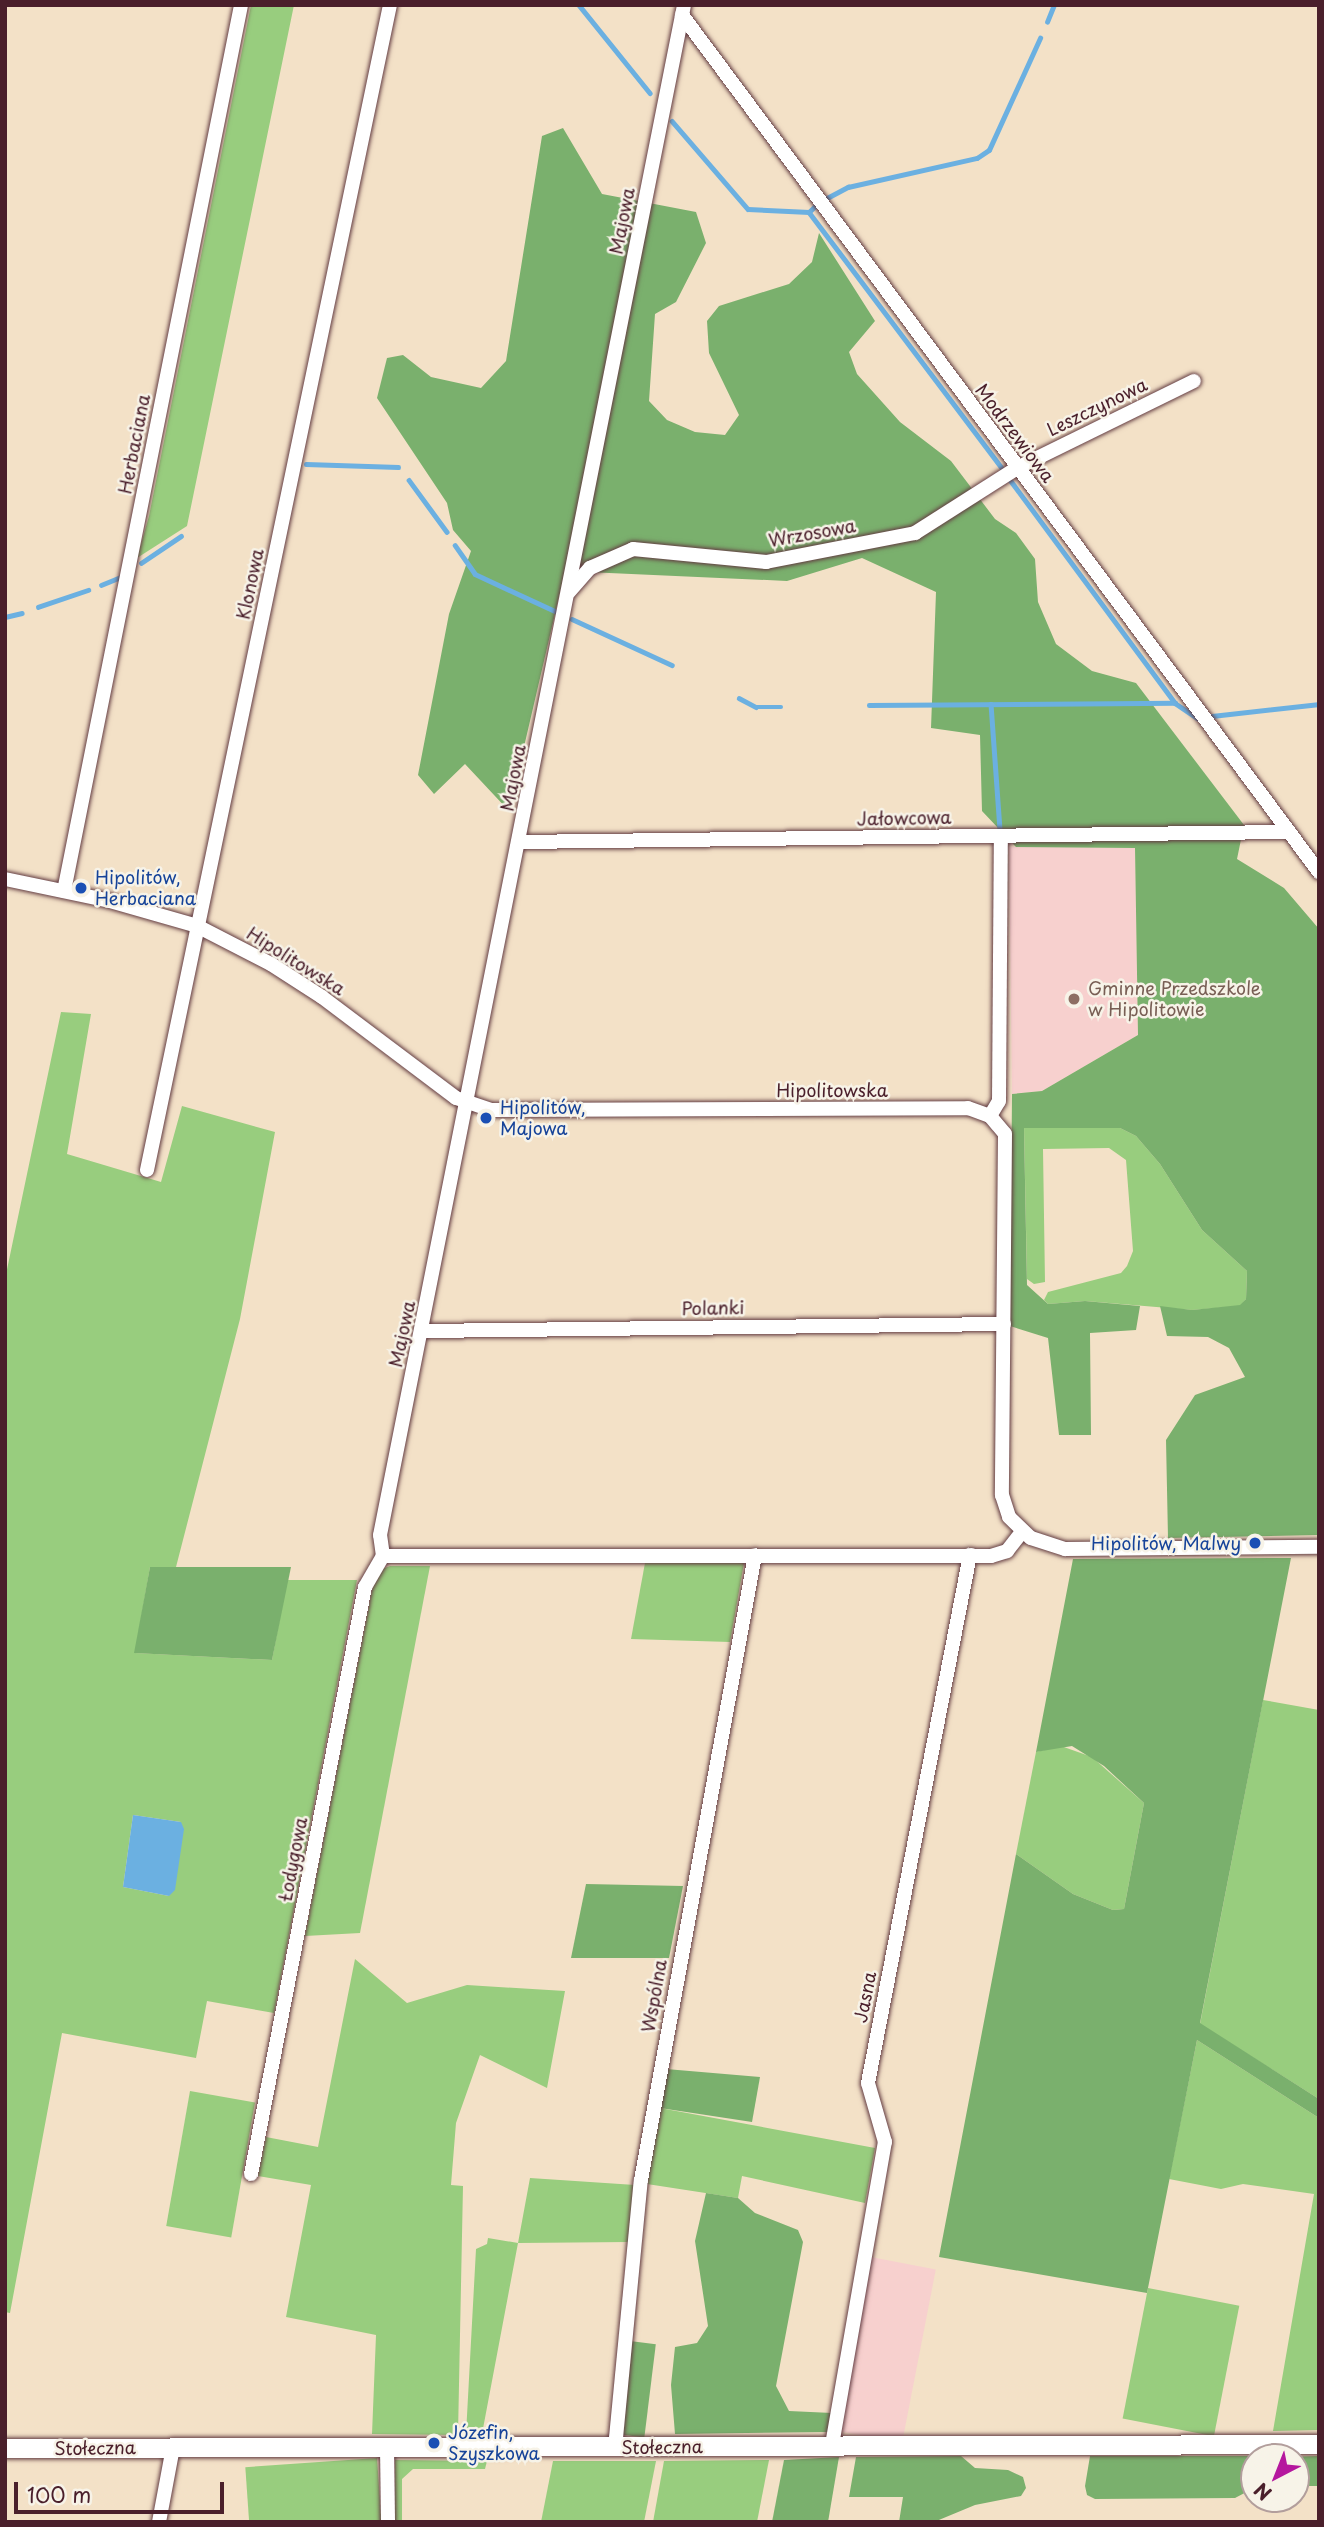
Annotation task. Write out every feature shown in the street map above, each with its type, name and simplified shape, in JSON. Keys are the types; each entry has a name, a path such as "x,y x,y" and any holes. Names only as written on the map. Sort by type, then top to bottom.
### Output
{"street":[{"name":"Herbaciana","path":"64,891 241,5"},
{"name":"Klonowa","path":"147,1170 390,5"},
{"name":"Modrzewiowa","path":"683,10 1017,468 1319,872"},
{"name":"Majowa","path":"383,1556 380,1535 469,1105 683,10"},
{"name":"Leszczynowa","path":"1017,468 1194,381"},
{"name":"Wrzosowa","path":"568,593 590,568 633,550 766,562 915,533 1017,468"},
{"name":"Jałowcowa","path":"520,842 1289,832"},
{"path":"1001,836 999,1101 990,1116 1005,1134 1002,1495 1009,1517 1022,1532 1065,1549 1319,1546"},
{"name":"Hipolitowska","path":"5,879 64,891 197,926 271,964 322,997 469,1105 512,1113 968,1108 990,1116"},
{"name":"Polanki","path":"423,1331 1004,1324"},
{"path":"383,1556 997,1555 1022,1532"},
{"name":"Wspólna","path":"615,2448 640,2180 755,1555"},
{"name":"Jasna","path":"832,2445 885,2142 868,2083 970,1555"},
{"name":"Łodygowa","path":"251,2174 365,1587 383,1556"},
{"name":"Stołeczna","path":"5,2448 1319,2444"},
{"path":"159,2522 173,2447"},
{"path":"387,2448 388,2522"}],"shaded area":[{"name":"Gminne Przedszkole w Hipolitowie","path":"1009,847 1135,847 1138,1035 1042,1091 1012,1094"},
{"path":"871,2257 936,2270 902,2443 837,2431"}],"green space":[{"path":"251,5 294,5 187,526 137,558 149,516"},
{"path":"563,128 602,194 696,212 706,243 676,302 655,314 649,401 667,420 695,432 725,435 739,415 709,353 707,321 719,306 789,284 812,262 819,233 875,321 849,352 857,374 900,422 951,461 995,519 1016,533 1035,559 1038,602 1056,644 1092,671 1136,683 1244,825 1237,859 1284,888 1319,929 1319,1535 1168,1538 1166,1440 1195,1395 1245,1377 1229,1348 1208,1337 1167,1336 1160,1306 1192,1310 1240,1305 1246,1299 1247,1271 1202,1230 1160,1164 1136,1136 1120,1128 1024,1128 1027,1285 1048,1304 1085,1301 1140,1306 1136,1330 1090,1333 1091,1435 1059,1435 1048,1338 1010,1326 1012,1094 1042,1091 1138,1035 1135,848 1016,847 982,811 980,735 931,728 936,592 862,558 787,581 565,571 509,811 465,764 434,794 418,775 449,614 471,551 453,530 447,503 377,398 387,358 403,355 431,377 481,388 506,361 542,136"},
{"path":"61,1012 91,1014 67,1154 161,1182 182,1106 275,1132 240,1319 176,1567 150,1567 135,1653 272,1660 287,1580 357,1580 274,2013 207,2001 196,2058 62,2033 10,2313 5,2312 5,1279","holes":["133,1815 181,1822 169,1896 123,1887"]},
{"path":"1024,1127 1120,1128 1136,1136 1160,1164 1202,1230 1247,1271 1246,1299 1240,1306 1192,1310 1085,1301 1048,1304 1044,1300 1048,1292 1121,1273 1127,1266 1133,1251 1126,1160 1109,1148 1043,1149 1045,1282 1034,1284 1027,1279"},
{"path":"1291,1558 1200,2023 1319,2099 1319,2118 1197,2040 1147,2293 939,2257 1016,1854 1073,1894 1113,1910 1124,1909 1144,1803 1104,1766 1072,1746 1036,1752 1073,1559"},
{"path":"645,1563 744,1563 730,1642 631,1639"},
{"path":"390,1566 430,1566 360,1933 305,1936 373,1585 382,1569"},
{"path":"150,1567 291,1567 272,1660 134,1653"},
{"path":"1263,1700 1319,1710 1319,2099 1200,2024"},
{"path":"1061,1746 1092,1757 1144,1803 1124,1909 1113,1910 1073,1894 1016,1854 1036,1752"},
{"path":"586,1884 683,1886 669,1958 571,1958"},
{"path":"355,1959 407,2003 467,1985 565,1991 547,2088 480,2055 456,2123 451,2185 463,2186 458,2435 372,2434 376,2335 286,2317 311,2185 258,2176 266,2137 318,2147"},
{"path":"1197,2040 1319,2118 1319,2430 1273,2431 1314,2194 1243,2184 1221,2189 1169,2179"},
{"path":"666,2069 760,2077 752,2122 660,2108"},
{"path":"190,2091 255,2102 231,2237 166,2226"},
{"path":"660,2108 875,2148 865,2203 742,2176 738,2198 647,2184"},
{"path":"530,2178 635,2185 628,2242 518,2243"},
{"path":"706,2193 738,2198 755,2213 798,2230 803,2242 776,2386 789,2411 832,2413 829,2432 675,2434 671,2385 675,2347 697,2343 708,2326 695,2241"},
{"path":"488,2238 518,2243 482,2434 466,2434 476,2249 487,2244"},
{"path":"1148,2288 1239,2306 1214,2436 1123,2419"},
{"path":"630,2341 656,2344 644,2437 619,2434"},
{"path":"961,2456 975,2468 1008,2470 1023,2477 1026,2488 1021,2496 975,2505 934,2522 899,2522 903,2497 849,2497 856,2457"},
{"path":"1090,2456 1240,2456 1240,2495 1235,2498 1095,2499 1087,2495 1085,2486"},
{"path":"1310,2456 1319,2456 1319,2486 1310,2486"},
{"path":"839,2457 828,2522 772,2522 784,2460"},
{"path":"377,2458 381,2522 249,2522 245,2467"},
{"path":"395,2460 487,2461 485,2469 413,2469 402,2479 402,2522 395,2522"},
{"path":"769,2460 757,2522 653,2522 664,2461"},
{"path":"553,2461 656,2461 644,2522 541,2522"}],"water":[{"path":"133,1815 181,1822 184,1829 175,1890 169,1896 123,1887"}],"waterway":[{"path":"579,5 650,93"},
{"path":"1047,22 1054,5"},
{"path":"827,198 848,187 977,158 989,150 1040,38"},
{"path":"672,121 748,209 809,212 815,206"},
{"path":"809,212 1001,467"},
{"path":"306,464 398,467"},
{"path":"409,480 447,532"},
{"path":"1011,481 1175,703 1197,718"},
{"path":"141,563 181,536"},
{"path":"455,545 475,574 557,612"},
{"path":"101,585 123,576"},
{"path":"38,607 88,590"},
{"path":"5,617 22,613"},
{"path":"572,619 672,665"},
{"path":"739,698 756,707 781,707"},
{"path":"869,705 1175,703"},
{"path":"991,704 1000,829"},
{"path":"1212,716 1319,704"}],"place":[{"name":"Hipolitów, Herbaciana","path":"81,888"},
{"name":"Gminne Przedszkole w Hipolitowie","path":"1074,999"},
{"name":"Hipolitów, Majowa","path":"486,1118"},
{"name":"Hipolitów, Malwy","path":"1255,1543"},
{"name":"Józefin, Szyszkowa","path":"434,2443"}]}
